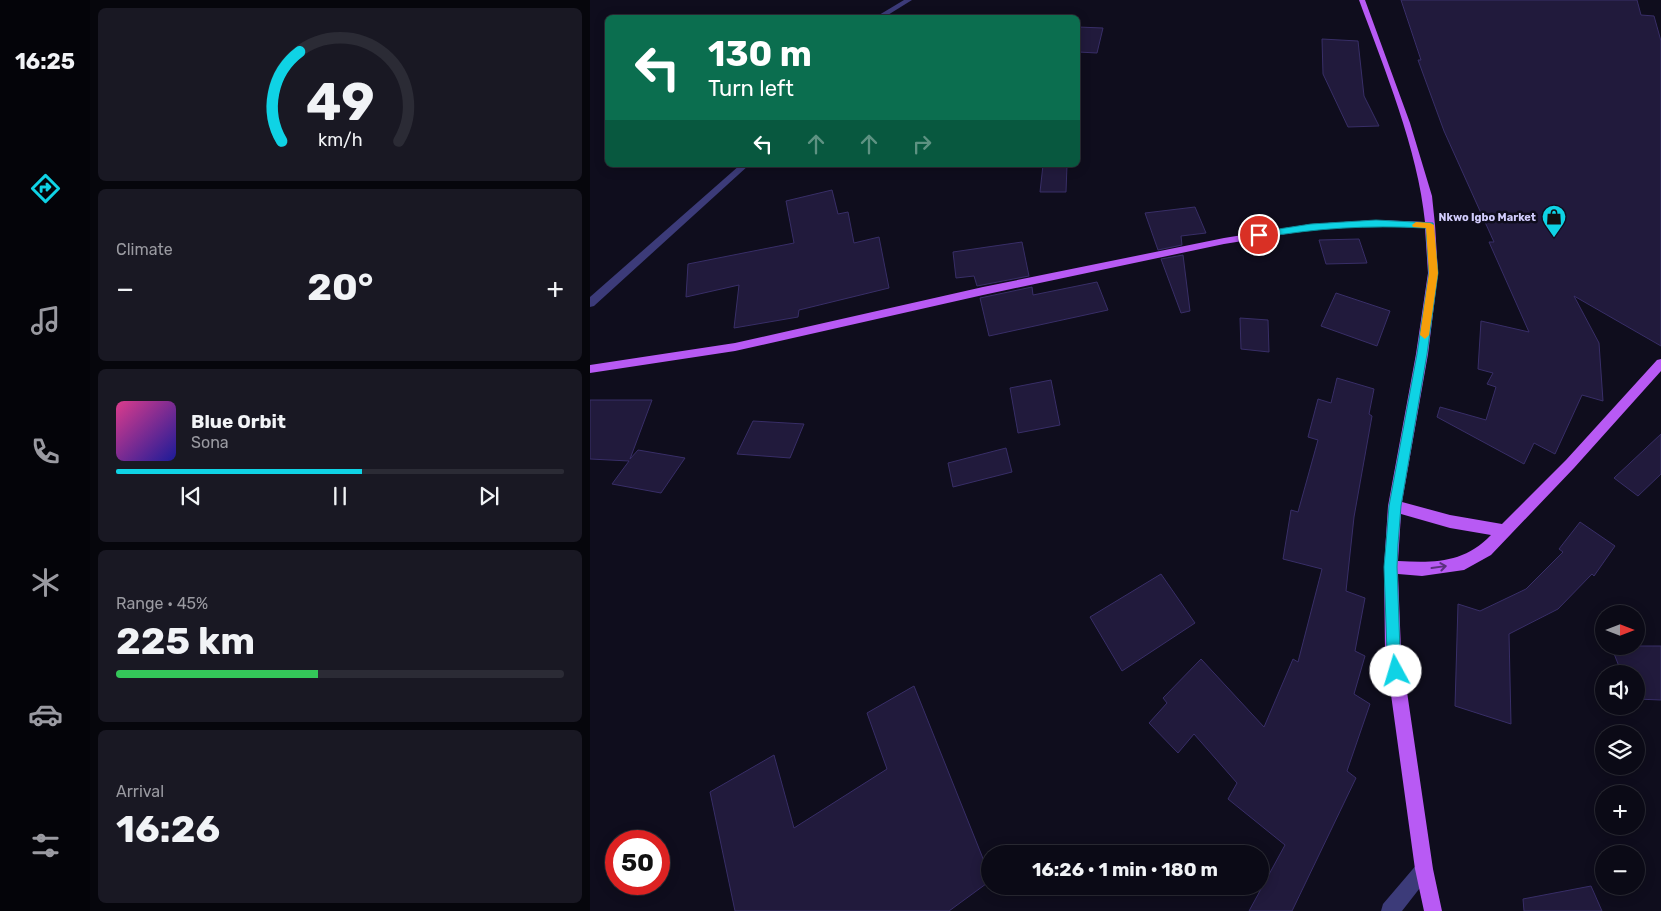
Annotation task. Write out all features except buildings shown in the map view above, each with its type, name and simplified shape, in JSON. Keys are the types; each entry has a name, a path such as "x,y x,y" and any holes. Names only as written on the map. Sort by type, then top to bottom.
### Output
{"main road":[{"path":"1362,0 1384,58 1428,196 1433,273 1422,354 1395,506 1391,567 1393,651 1424,869 1433,911"},
{"path":"590,369 735,347 983,291 1224,241 1311,227 1376,223 1430,225"},
{"path":"1391,567 1422,569 1464,563 1486,550 1506,531 1661,363"},
{"path":"1395,506 1438,520 1473,528 1506,531"}],"street":[{"path":"882,15 909,0"},
{"path":"590,303 743,167"},
{"path":"1390,911 1424,869"}],"slow traffic":[{"path":"1416,225 1430,225 1433,273 1425,335"}],"place":[{"name":"Nkwo Igbo Market","path":"1554,238"}],"route":[{"path":"1259,235 1311,227 1376,223 1430,225 1433,273 1422,354 1395,506 1392,544 1393,651 1396,671"}]}
